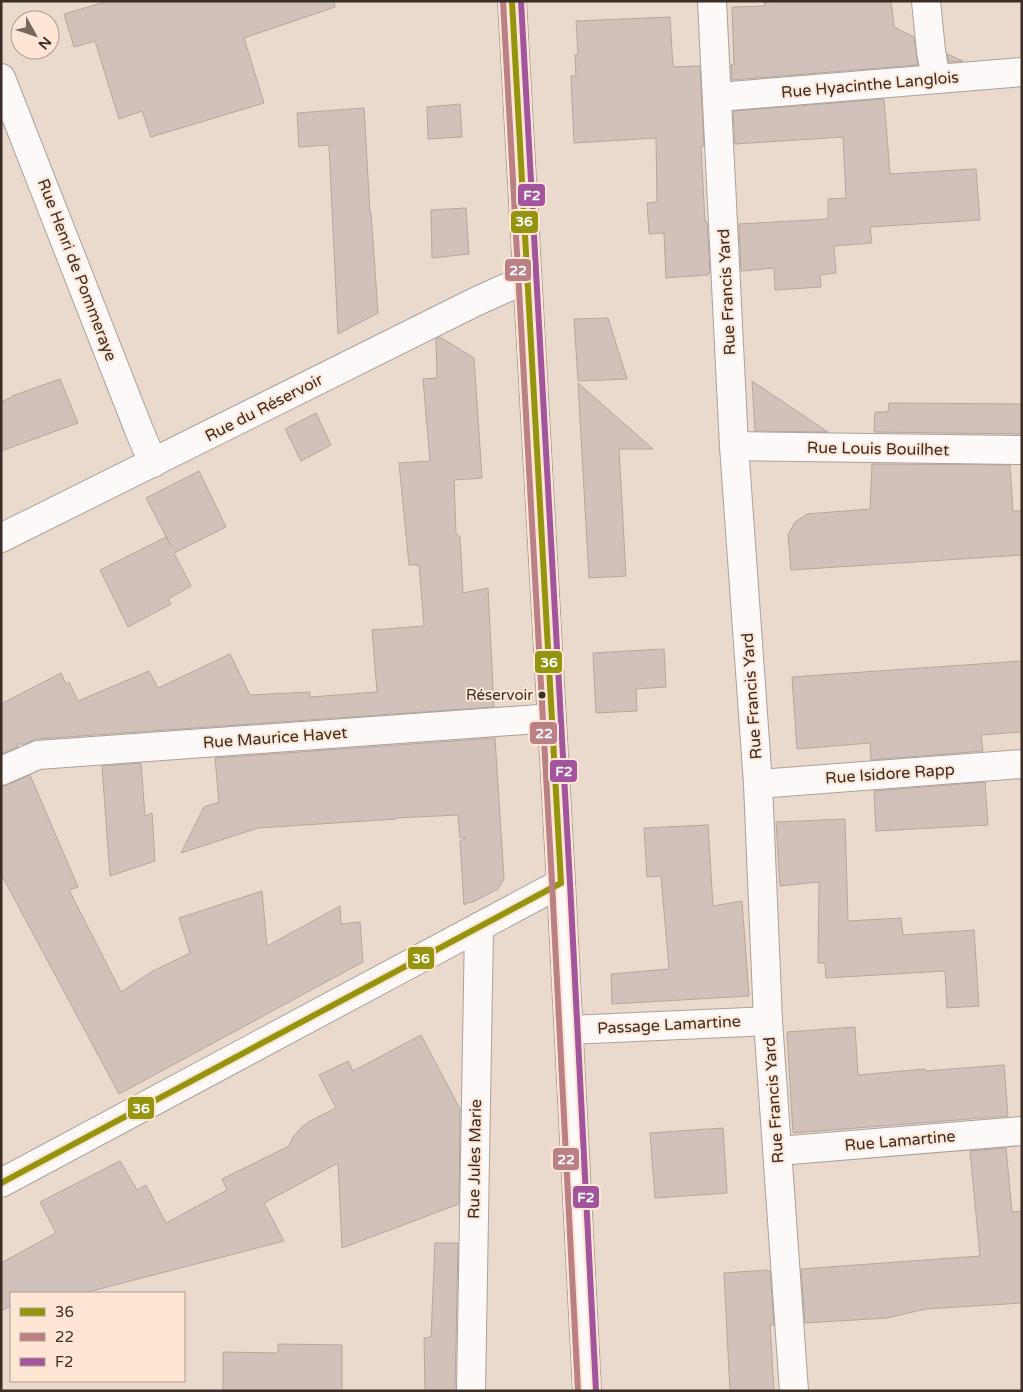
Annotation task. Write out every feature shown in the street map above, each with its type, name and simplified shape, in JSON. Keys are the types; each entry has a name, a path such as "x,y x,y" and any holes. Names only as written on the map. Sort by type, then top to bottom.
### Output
{"street":[{"path":"512,1 587,1391"},
{"name":"Rue Francis Yard","path":"712,1 734,446 758,784 768,1021 794,1391"},
{"path":"926,1 936,79"},
{"name":"Rue Hyacinthe Langlois","path":"718,97 1022,72"},
{"name":"Rue Henri de Pommeraye","path":"1,78 139,430 154,463"},
{"name":"Rue du Réservoir","path":"1,538 473,303 527,279"},
{"name":"Rue Louis Bouilhet","path":"734,446 1022,450"},
{"name":"Rue Maurice Havet","path":"1,771 38,755 552,718"},
{"name":"Rue Isidore Rapp","path":"758,784 1022,764"},
{"path":"1,1183 561,883"},
{"name":"Rue Jules Marie","path":"471,1391 479,928"},
{"name":"Passage Lamartine","path":"569,1030 768,1021"},
{"name":"Rue Lamartine","path":"778,1152 1022,1131"}],"building":[{"path":"108,1 334,1 335,7 244,38 264,103 151,137 142,111 119,119 95,41 74,47 64,14"},
{"path":"891,1 894,27 914,37 918,65 732,80 731,65 734,64 732,7 765,6 764,2"},
{"path":"670,17 673,67 700,66 704,146 701,146 710,273 708,275 666,278 664,233 649,234 647,203 657,202 656,138 574,143 571,76 576,76 575,55 578,54 576,21"},
{"path":"947,54 963,61 949,62"},
{"path":"884,99 890,174 976,169 980,220 870,227 872,243 834,246 836,273 820,275 821,287 775,290 774,268 741,271 739,224 828,219 828,199 846,198 843,137 735,144 733,111"},
{"path":"460,104 462,137 428,139 427,107"},
{"path":"364,108 378,313 338,334 329,145 299,147 297,113"},
{"path":"466,208 469,254 432,258 431,210"},
{"path":"608,318 627,379 578,381 574,319"},
{"path":"440,337 474,358 482,478 454,480 456,533 460,537 463,593 488,588 494,707 37,739 24,744 17,744 18,747 1,754 1,704 61,673 66,684 69,682 78,701 149,671 158,688 230,654 250,695 310,692 310,697 377,692 372,630 424,626 419,565 409,565 399,463 430,461 423,379 437,378 436,339"},
{"path":"60,379 78,423 1,451 1,402 12,396"},
{"path":"752,381 828,432 755,431"},
{"path":"578,383 653,449 619,449 626,576 589,578"},
{"path":"889,403 1022,404 1022,434 874,432 875,412 888,412"},
{"path":"316,413 331,445 301,461 285,429"},
{"path":"872,464 1010,465 1013,511 1022,511 1022,555 791,570 788,535 795,522 807,514 870,509"},
{"path":"199,471 226,527 174,553 191,586 168,599 171,604 128,627 100,570 166,537 171,546 146,498"},
{"path":"664,649 666,687 636,689 637,711 596,713 593,653"},
{"path":"1022,661 1022,732 981,735 983,751 871,760 870,743 797,749 792,677"},
{"path":"495,738 504,879 498,889 471,903 464,905 460,841 466,838 460,838 458,815 258,828 181,853 204,807 219,802 215,758"},
{"path":"141,763 145,816 152,813 155,861 110,876 102,766"},
{"path":"30,775 78,887 69,890 121,992 151,972 190,953 179,918 262,891 267,946 340,906 341,924 360,922 363,962 119,1094 1,874 1,786"},
{"path":"985,782 988,825 876,831 874,791"},
{"path":"845,819 848,921 901,918 903,935 974,930 979,1006 947,1008 945,971 826,978 825,963 818,963 819,882 780,886 776,822"},
{"path":"708,825 713,906 742,901 749,996 612,1004 611,974 669,969 661,876 647,877 644,828"},
{"path":"855,1027 858,1075 1004,1065 1008,1116 793,1133 787,1032"},
{"path":"421,1035 460,1109 459,1204 342,1248 338,1163 264,1203 284,1241 88,1292 10,1292 10,1306 1,1311 1,1263 56,1233 40,1202 120,1161 137,1190 146,1185 166,1223 227,1190 222,1179 289,1146 293,1137 302,1127 336,1108 319,1075 348,1061 353,1071"},
{"path":"723,1128 727,1193 655,1198 650,1133"},
{"path":"1006,1148 1012,1212 1022,1211 1022,1303 926,1309 887,1318 805,1323 801,1269 980,1256 970,1151"},
{"path":"435,1243 458,1243 455,1391 425,1391 424,1338 431,1337"},
{"path":"770,1271 774,1325 770,1325 774,1391 730,1391 724,1273"},
{"path":"278,1344 342,1345 342,1391 223,1391 223,1352 278,1353"}],"transit line":[{"name":"22","path":"503,1 578,1391"},
{"name":"36","path":"512,1 561,883"},
{"name":"F2","path":"521,1 596,1391"},
{"name":"36","path":"1,1183 561,883"}],"place":[{"name":"Réservoir","path":"542,695"}]}
